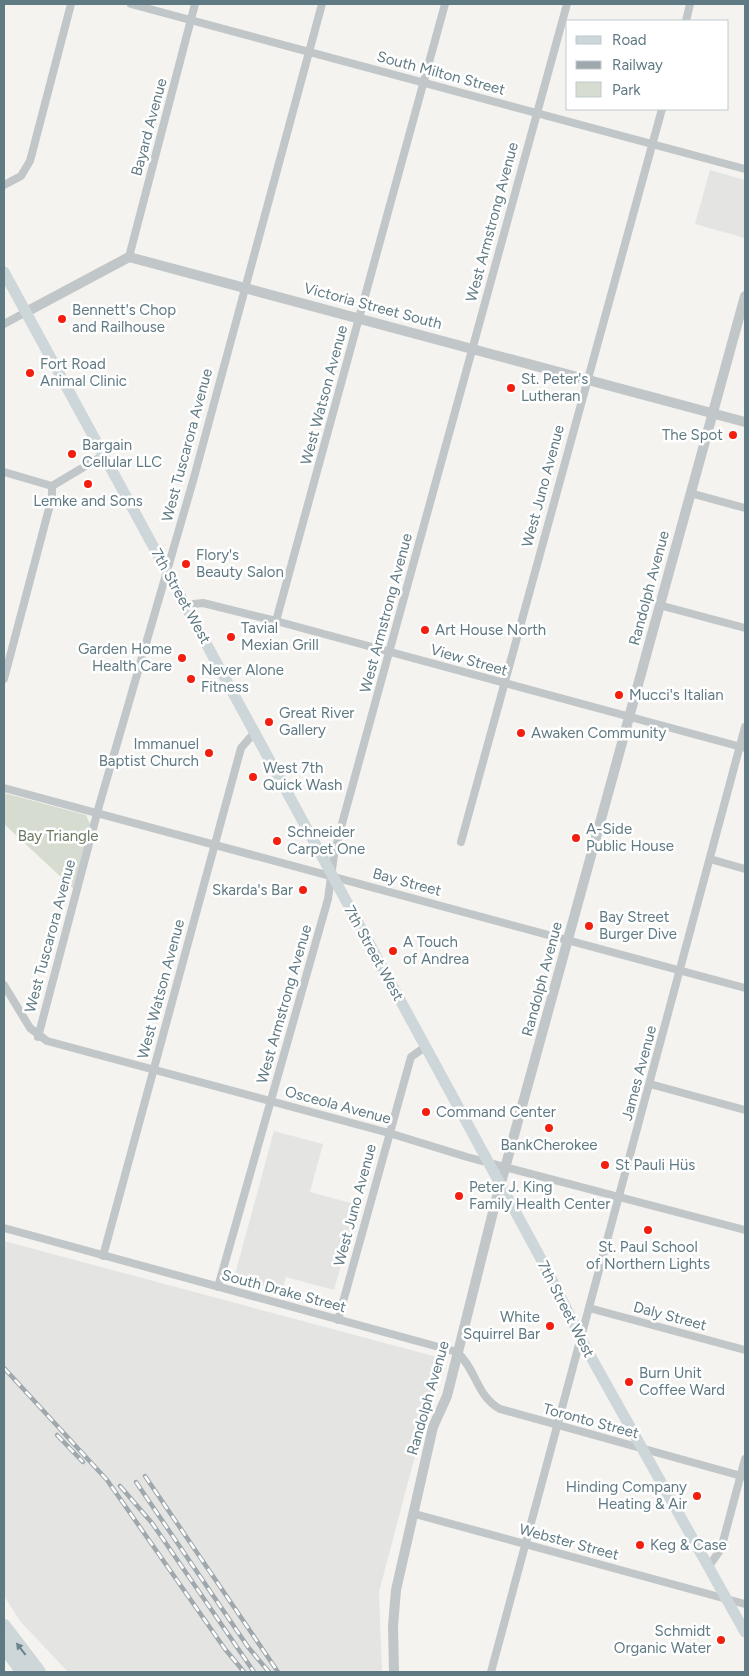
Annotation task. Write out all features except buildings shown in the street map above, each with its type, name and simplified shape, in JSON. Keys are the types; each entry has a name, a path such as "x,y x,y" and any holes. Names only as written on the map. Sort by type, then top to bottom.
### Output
{"highway":[{"path":"4,1626 39,1672"},
{"path":"4,1647 23,1672"}],"main road":[{"name":"7th Street West","path":"4,272 581,1336 745,1632"}],"street":[{"path":"4,185 21,176 30,161 71,4"},
{"name":"South Milton Street","path":"130,4 745,169"},
{"name":"Bayard Avenue","path":"129,257 195,4"},
{"name":"West Tuscarora Avenue","path":"38,1037 97,814 167,572 322,4"},
{"name":"West Watson Avenue","path":"276,621 446,4"},
{"name":"West Armstrong Avenue","path":"218,1287 328,898 343,820 567,4"},
{"path":"686,20 690,4"},
{"name":"West Juno Avenue","path":"461,842 586,380 662,110"},
{"path":"4,324 129,257"},
{"name":"Victoria Street South","path":"129,257 745,422"},
{"name":"Randolph Avenue","path":"394,1672 393,1626 396,1590 433,1427 447,1396 500,1187 745,296"},
{"path":"4,472 52,486 104,455"},
{"path":"4,679 52,497 52,486"},
{"path":"690,494 745,508"},
{"name":"View Street","path":"186,605 198,602 276,621 742,747"},
{"path":"659,605 745,628"},
{"name":"James Avenue","path":"491,1672 588,1308 742,747 745,727"},
{"name":"West Watson Avenue","path":"103,1256 241,748 254,733"},
{"name":"Bay Street","path":"4,788 745,988"},
{"path":"710,859 745,869"},
{"path":"4,985 30,1028 38,1037"},
{"name":"Osceola Avenue","path":"38,1037 506,1166"},
{"name":"West Juno Avenue","path":"338,1320 411,1057 425,1047"},
{"path":"650,1084 745,1110"},
{"path":"506,1166 745,1230"},
{"name":"South Drake Street","path":"4,1228 457,1352"},
{"name":"Daly Street","path":"588,1308 745,1350"},
{"name":"Toronto Street","path":"457,1352 470,1369 484,1397 494,1406 557,1426 743,1477"},
{"path":"709,1566 721,1549 743,1477 745,1459"},
{"name":"Webster Street","path":"414,1514 745,1604"}],"shaded area":[{"path":"710,170 745,180 745,238 695,224"},
{"path":"274,1131 323,1144 310,1192 358,1205 334,1290 286,1277 282,1291 234,1278"},
{"path":"4,1241 441,1358 379,1592 382,1672 68,1672 20,1621 4,1596"}],"green space":[{"name":"Bay Triangle","path":"4,793 86,815 90,824 75,890 4,824"}],"railway":[{"path":"4,1368 107,1480 225,1649 244,1672"},
{"path":"57,1435 83,1462"},
{"path":"145,1476 278,1672"},
{"path":"136,1482 248,1647 269,1672"},
{"path":"120,1486 152,1523 254,1672"}],"place":[{"name":"Bennett's Chop and Railhouse","path":"62,319"},
{"name":"Fort Road Animal Clinic","path":"30,373"},
{"name":"St. Peter's Lutheran","path":"511,388"},
{"name":"The Spot","path":"733,435"},
{"name":"Bargain Cellular LLC","path":"72,454"},
{"name":"Lemke and Sons","path":"88,484"},
{"name":"Flory's Beauty Salon","path":"186,564"},
{"name":"Art House North","path":"425,630"},
{"name":"Tavial Mexian Grill","path":"231,637"},
{"name":"Garden Home Health Care","path":"182,658"},
{"name":"Never Alone Fitness","path":"191,679"},
{"name":"Mucci's Italian","path":"619,695"},
{"name":"Great River Gallery","path":"269,722"},
{"name":"Awaken Community","path":"521,733"},
{"name":"Immanuel Baptist Church","path":"209,753"},
{"name":"West 7th Quick Wash","path":"253,777"},
{"name":"A-Side Public House","path":"576,838"},
{"name":"Schneider Carpet One","path":"277,841"},
{"name":"Skarda's Bar","path":"303,890"},
{"name":"Bay Street Burger Dive","path":"589,926"},
{"name":"A Touch of Andrea","path":"393,951"},
{"name":"Command Center","path":"426,1112"},
{"name":"BankCherokee","path":"549,1128"},
{"name":"St Pauli Hüs","path":"605,1165"},
{"name":"Peter J. King Family Health Center","path":"459,1196"},
{"name":"St. Paul School of Northern Lights","path":"648,1230"},
{"name":"White Squirrel Bar","path":"550,1326"},
{"name":"Burn Unit Coffee Ward","path":"629,1382"},
{"name":"Hinding Company Heating & Air","path":"697,1496"},
{"name":"Keg & Case","path":"640,1545"},
{"name":"Schmidt Organic Water","path":"721,1640"}]}
